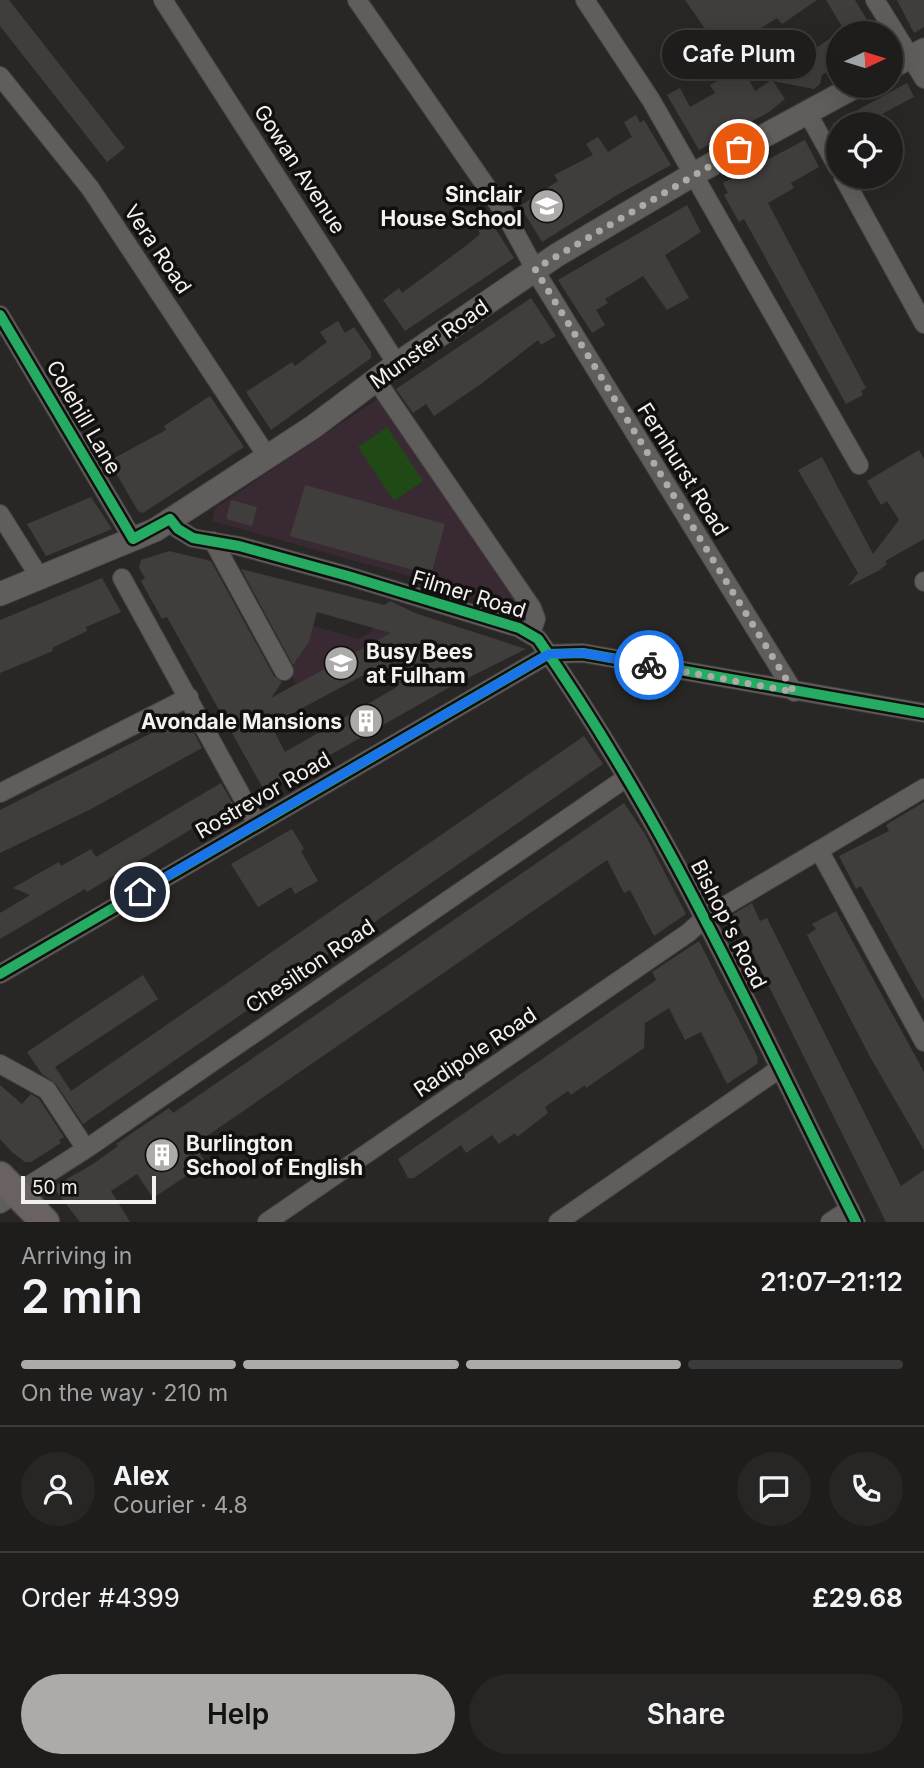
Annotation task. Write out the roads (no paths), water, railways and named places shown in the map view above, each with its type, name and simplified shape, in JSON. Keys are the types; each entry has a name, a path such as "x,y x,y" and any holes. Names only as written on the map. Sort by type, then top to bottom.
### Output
{"main road":[{"path":"6,1191 45,1222"}],"street":[{"name":"Gowan Avenue","path":"163,0 397,364"},
{"name":"Fernhurst Road","path":"358,0 504,212 535,269 794,692"},
{"path":"585,0 694,174 859,465"},
{"path":"875,0 908,58 924,79"},
{"name":"Vera Road","path":"0,76 90,188 267,456"},
{"name":"Munster Road","path":"0,594 133,539 170,519 267,456 535,269 694,174 833,98"},
{"path":"807,112 826,146"},
{"path":"850,189 924,324"},
{"name":"Colehill Lane","path":"0,315 133,539"},
{"path":"376,380 532,608 536,619 531,633"},
{"path":"0,514 40,578"},
{"name":"Filmer Road","path":"170,519 186,535 348,576 531,633 549,654"},
{"path":"213,541 284,671"},
{"path":"122,578 257,824"},
{"path":"549,654 583,653 924,713"},
{"name":"Bishop's Road","path":"549,654 626,778 706,917 853,1216"},
{"name":"Rostrevor Road","path":"0,974 549,654"},
{"path":"0,793 189,697"},
{"name":"Chesilton Road","path":"6,1191 86,1149 626,778"},
{"name":"Radipole Road","path":"267,1222 688,933 706,917 924,789"},
{"path":"820,850 924,1042"},
{"path":"0,1064 47,1090 86,1149"},
{"path":"558,1222 779,1069"},
{"path":"830,1222 853,1216"}],"place":[{"name":"Cafe Plum","path":"739,149"},
{"name":"Sinclair House School","path":"547,206"},
{"name":"Busy Bees at Fulham","path":"341,663"},
{"name":"Avondale Mansions","path":"366,721"},
{"name":"Burlington School of English","path":"162,1155"}]}
